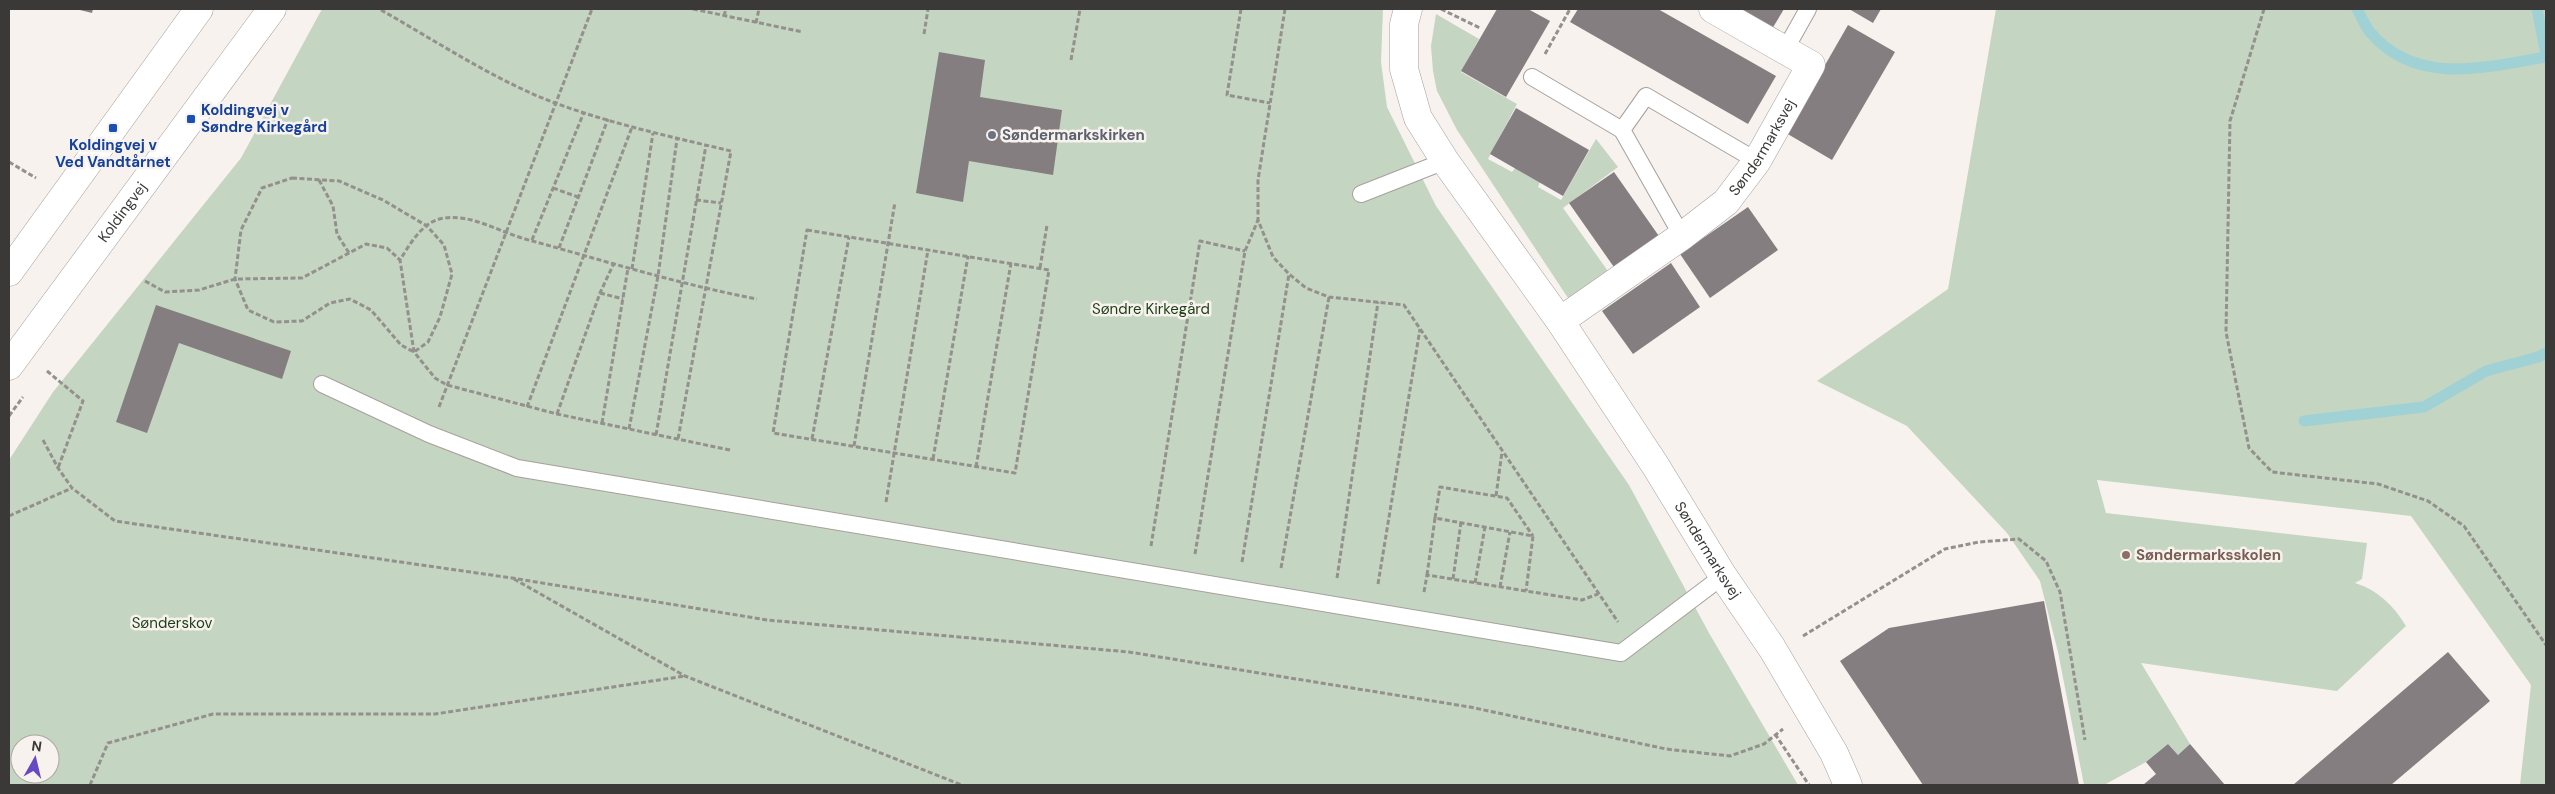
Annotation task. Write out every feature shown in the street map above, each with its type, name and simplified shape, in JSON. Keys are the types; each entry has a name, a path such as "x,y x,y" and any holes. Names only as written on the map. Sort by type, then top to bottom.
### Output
{"street":[{"path":"9,272 200,9"},
{"name":"Koldingvej","path":"9,366 272,9"},
{"name":"Søndermarksvej","path":"1408,9 1404,24 1404,69 1418,118 1445,161 1560,320 1656,465 1722,576 1772,648 1809,714 1834,753 1848,785"},
{"name":"Søndermarksvej","path":"1560,320 1682,236 1726,202 1757,161 1812,65 1713,9"}],"lane":[{"path":"1784,50 1808,9"},
{"path":"1532,77 1622,130 1682,236"},
{"path":"1622,130 1646,96 1757,161"},
{"path":"1361,194 1445,161"},
{"path":"322,384 429,434 516,468 1621,653 1722,576"}],"path":[{"path":"429,434 592,9"},
{"path":"693,9 804,32"},
{"path":"724,16 726,9"},
{"path":"756,23 759,9"},
{"path":"924,34 928,9"},
{"path":"1071,60 1080,9"},
{"path":"1241,9 1227,95 1270,103"},
{"path":"1285,9 1258,180 1258,220 1273,257 1306,288 1329,297 1404,305 1632,644"},
{"path":"1441,9 1480,28"},
{"path":"2264,9 2230,121 2226,332 2249,448 2272,472 2378,484 2428,501 2464,526 2546,645"},
{"path":"381,10 522,90 556,104 653,133 731,151 678,439"},
{"path":"532,240 584,112"},
{"path":"559,248 608,119"},
{"path":"527,407 632,127"},
{"path":"602,423 653,133"},
{"path":"629,429 658,276 677,139"},
{"path":"656,435 706,145"},
{"path":"9,162 40,180"},
{"path":"414,352 428,342 440,318 452,274 444,245 427,226 383,200 339,181 292,178 262,188 242,230 235,279 248,310 274,322 302,321 330,303 350,299 371,310 401,346 414,352 435,378 447,386 557,414 730,450"},
{"path":"319,180 333,206 337,234 349,253"},
{"path":"553,188 578,197"},
{"path":"696,200 721,203"},
{"path":"854,446 894,202"},
{"path":"400,260 418,232 443,218 463,218 506,233 705,289 757,299"},
{"path":"1190,582 1245,251 1258,220"},
{"path":"1040,268 1047,225"},
{"path":"807,230 849,237 1049,270 1015,473 773,433 807,230"},
{"path":"812,439 849,237"},
{"path":"1146,574 1200,241 1245,251"},
{"path":"145,281 165,292 199,290 235,279 302,278 366,244 387,248 400,260 414,352"},
{"path":"881,530 928,250"},
{"path":"933,459 968,256"},
{"path":"557,414 600,293 614,263"},
{"path":"976,467 1011,263"},
{"path":"1237,590 1289,274"},
{"path":"600,293 623,299"},
{"path":"1276,596 1329,297"},
{"path":"1333,605 1378,302"},
{"path":"1374,612 1420,328"},
{"path":"43,368 83,401 58,468"},
{"path":"43,440 58,468 72,488 115,520 512,578 767,620 1129,652 1470,707 1666,749 1730,756 1764,744 1775,734 1809,714"},
{"path":"1496,496 1502,451"},
{"path":"1419,619 1440,487 1506,498 1533,536 1526,591"},
{"path":"9,516 72,488"},
{"path":"1435,518 1533,536"},
{"path":"1453,580 1461,522"},
{"path":"1474,583 1485,527"},
{"path":"1500,587 1510,532"},
{"path":"1772,648 1810,633 1852,605 1945,549 1979,542 2019,540 2046,561 2060,592 2085,740"},
{"path":"1427,575 1582,600 1598,594"},
{"path":"512,578 685,676 962,785"},
{"path":"90,785 108,743 214,714 435,714 685,676"},
{"path":"1775,734 1809,785"}],"green space":[{"name":"Søndre Kirkegård","path":"322,9 1383,9 1381,62 1387,107 1436,206 1629,485 1709,633 1798,785 9,785 9,460 53,392 241,158"},
{"path":"1996,9 2546,9 2546,785 2520,785 2531,685 2411,516 2097,480 2106,513 2367,543 2362,579 2355,583 2378,594 2396,612 2406,626 2337,691 2141,663 2190,744 2178,755 2168,744 2146,762 2104,785 2084,785 2058,652 2040,581 2007,533 1907,426 1817,381 1948,289"},
{"path":"1436,14 1479,39 1461,72 1517,104 1488,159 1512,172 1515,168 1540,182 1538,187 1561,200 1596,139 1618,167 1563,208 1610,274 1570,301 1457,130 1437,91 1431,46"}],"building":[{"path":"76,9 93,9 92,13"},
{"path":"1497,9 1528,9 1550,21 1506,97 1461,71"},
{"path":"1578,9 1658,9 1776,76 1748,124 1570,22"},
{"path":"1724,9 1784,9 1769,34"},
{"path":"1849,9 1881,9 1873,23"},
{"path":"1848,25 1895,52 1832,160 1786,133"},
{"name":"Søndermarkskirken","path":"939,52 985,60 980,97 1062,110 1053,175 969,161 963,202 916,193"},
{"path":"1516,108 1589,150 1563,196 1490,154"},
{"path":"1614,172 1661,239 1616,270 1569,203"},
{"path":"1748,207 1778,250 1710,298 1680,254"},
{"path":"1671,263 1700,307 1633,354 1602,311"},
{"path":"156,305 291,351 282,379 179,343 147,433 116,422"},
{"path":"2044,601 2079,785 1923,785 1840,661 1889,628"},
{"path":"2448,652 2490,701 2391,785 2293,785"},
{"path":"2168,744 2178,755 2190,744 2225,785 2143,785 2156,774 2146,762"}],"waterway":[{"path":"2357,9 2370,32 2388,49 2408,61 2430,67 2476,68 2546,57"},
{"path":"2537,9 2546,54"},
{"path":"2304,421 2424,407 2486,371 2538,357 2546,353"}],"place":[{"name":"Koldingvej v Søndre Kirkegård","path":"191,119"},
{"name":"Koldingvej v Ved Vandtårnet","path":"113,128"},
{"name":"Søndermarkskirken","path":"992,135"},
{"name":"Søndermarksskolen","path":"2126,555"}],"park label":[{"name":"Sønderskov","path":"172,623"}]}
